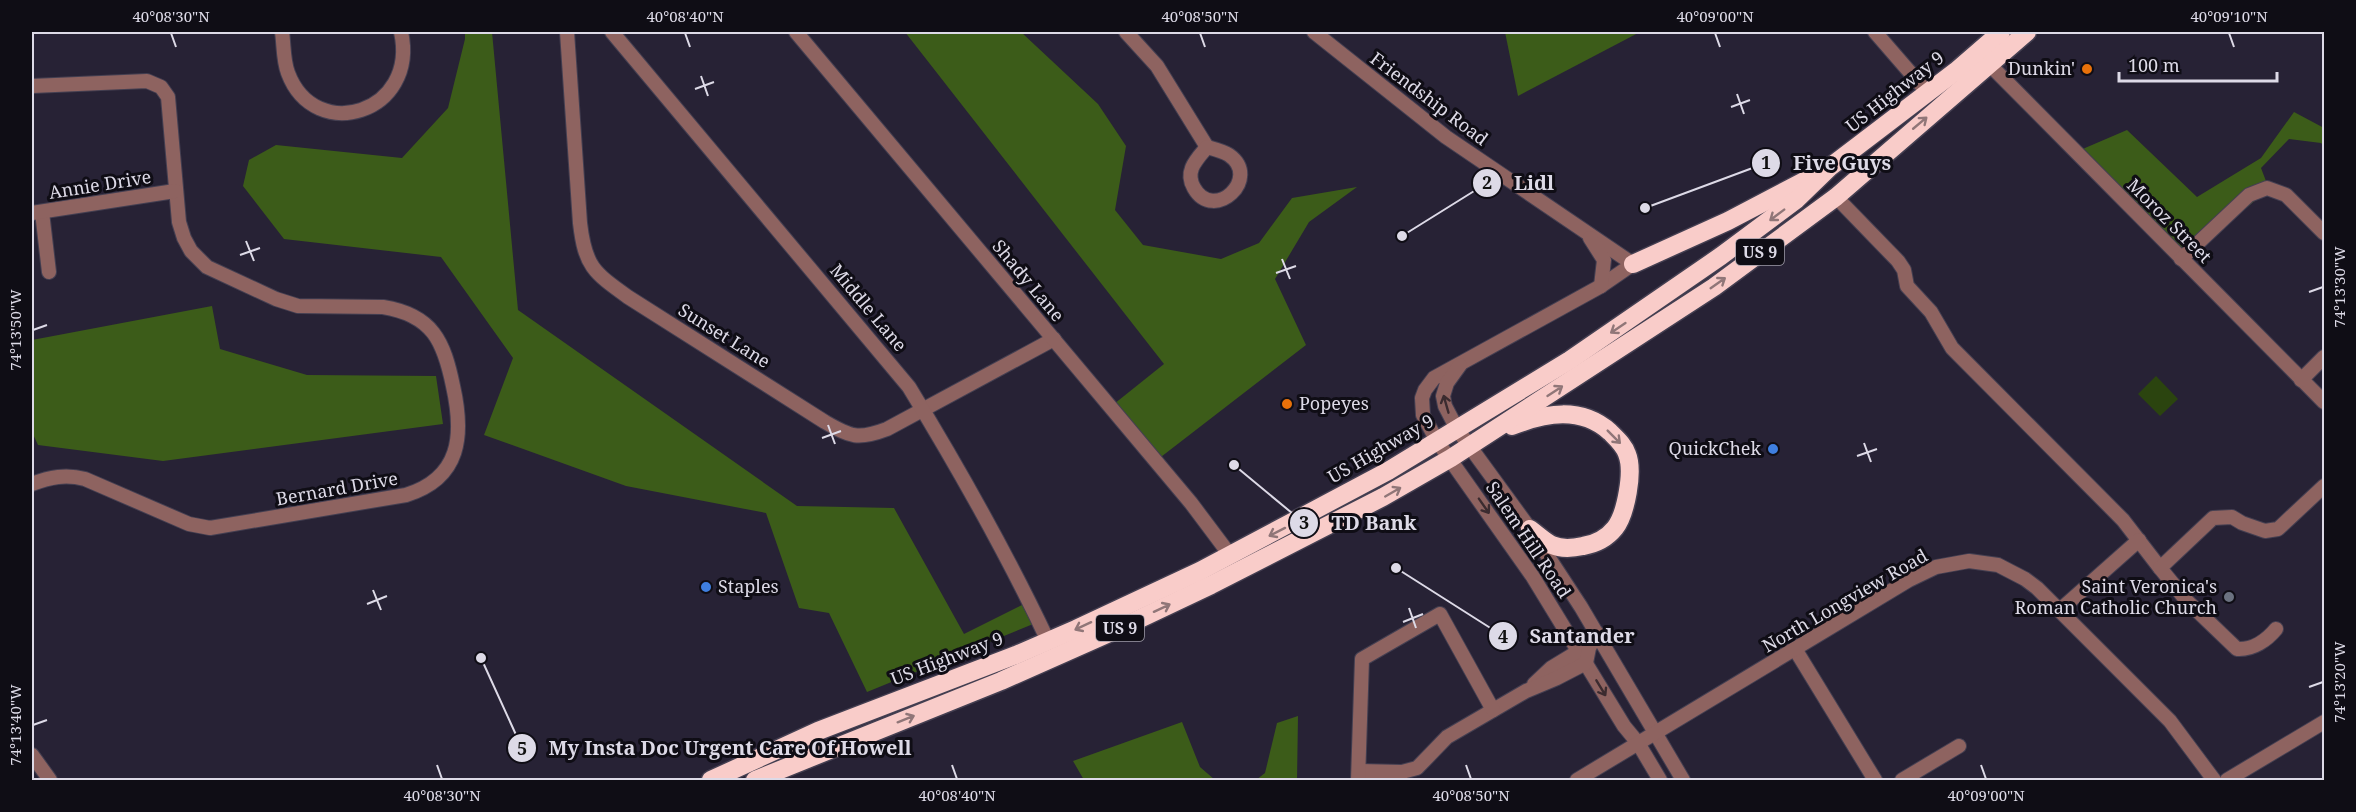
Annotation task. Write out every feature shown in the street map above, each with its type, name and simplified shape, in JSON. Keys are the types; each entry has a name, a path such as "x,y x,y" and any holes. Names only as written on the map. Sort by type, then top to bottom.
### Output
{"highway":[{"name":"US Highway 9","path":"711,780 818,731 1048,641 1230,555 1369,482 1570,360 1720,256 1796,200 1830,167 1956,70 2001,32"},
{"name":"US 9","path":"755,780 1001,681 1116,630 1211,585 1383,497 1451,458 1714,287 1836,197 2027,32"},
{"path":"1633,264 1728,221 1830,167"},
{"path":"1477,442 1540,417 1568,413 1585,417 1605,428 1617,439 1628,455 1630,472 1623,511 1616,528 1606,536 1591,544 1573,548 1552,545 1530,529"}],"street":[{"path":"282,32 286,67 294,85 310,102 330,111 341,112 367,108 390,91 402,68 404,55 401,32"},
{"name":"Sunset Lane","path":"567,32 583,244 587,258 600,276 628,297 795,403 851,436 870,436 1054,339"},
{"name":"Middle Lane","path":"612,32 902,377 923,409 1031,605 1048,641"},
{"name":"Shady Lane","path":"796,32 1191,503 1230,555"},
{"path":"1126,32 1157,66 1207,147"},
{"name":"Friendship Road","path":"1314,32 1446,137 1633,264"},
{"path":"1875,32 1927,92"},
{"name":"Moroz Street","path":"1990,65 2325,402"},
{"name":"Bernard Drive","path":"32,86 147,81 161,87 168,97 179,222 184,238 200,261 214,272 291,304 383,307 410,314 426,324 444,349 457,403 459,437 453,456 435,480 406,495 210,528 189,524 85,479 67,476 51,477 32,484"},
{"path":"2181,259 2249,195 2267,188 2286,195 2325,234"},
{"name":"Annie Drive","path":"37,213 175,191"},
{"path":"1836,197 1898,261 1904,270 1907,286 1931,312 1952,348 2117,513 2187,601 2237,649 2245,649 2262,642 2276,629"},
{"path":"37,213 50,272"},
{"name":"Friendship Road","path":"1585,231 1604,260 1601,286"},
{"name":"Salem Hill Road","path":"1633,264 1601,286 1434,378 1422,398 1423,415 1437,441 1533,577 1624,726 1638,743 1660,780"},
{"path":"2301,380 2325,357"},
{"name":"Salem Hill Road","path":"1464,361 1447,383 1443,396 1445,406 1458,429 1477,442 1597,633 1683,780"},
{"path":"2160,568 2213,518 2232,517 2265,531 2278,529 2325,486"},
{"path":"2060,610 2139,540"},
{"name":"North Longview Road","path":"1577,780 1909,580 1936,567 1953,563 1984,562 2011,570 2037,588 2170,721 2214,780"},
{"path":"1493,710 1440,615 1362,659 1358,776 1402,772 1424,763 1447,737 1526,691 1557,678 1583,657 1597,633"},
{"path":"1795,649 1875,780"},
{"path":"2227,780 2325,722"},
{"path":"1902,780 1959,746"},
{"path":"32,755 50,780"}],"green space":[{"path":"465,32 492,32 518,310 797,506 894,508 964,634 1028,602 1038,622 867,692 829,613 799,608 766,513 626,486 484,435 513,358 441,257 284,239 243,186 249,160 276,145 402,158 448,108"},
{"path":"905,32 1021,32 1098,104 1126,146 1115,210 1143,245 1221,259 1259,243 1292,198 1357,187 1309,222 1275,279 1306,345 1157,460 1109,408 1164,364"},
{"path":"1505,32 1640,32 1518,96"},
{"path":"2294,112 2324,128 2324,146 2321,143 2289,139 2261,168 2269,189 2183,261 2078,151 2127,130 2197,197 2261,158"},
{"path":"212,306 220,349 307,375 436,376 443,424 163,461 38,445 32,432 32,340"},
{"path":"2156,376 2178,399 2160,416 2138,394"},
{"path":"1298,716 1297,780 1256,780 1265,773 1277,723"},
{"path":"1182,722 1200,767 1215,780 1084,780 1073,761"}],"place":[{"name":"Dunkin'","path":"2087,69"},
{"name":"Five Guys","path":"1645,208"},
{"name":"Lidl","path":"1402,236"},
{"name":"Popeyes","path":"1287,404"},
{"name":"QuickChek","path":"1773,449"},
{"name":"TD Bank","path":"1234,465"},
{"name":"Santander","path":"1396,568"},
{"name":"Staples","path":"706,587"},
{"name":"Saint Veronica's Roman Catholic Church","path":"2229,597"},
{"name":"My Insta Doc Urgent Care Of Howell","path":"481,658"}]}
